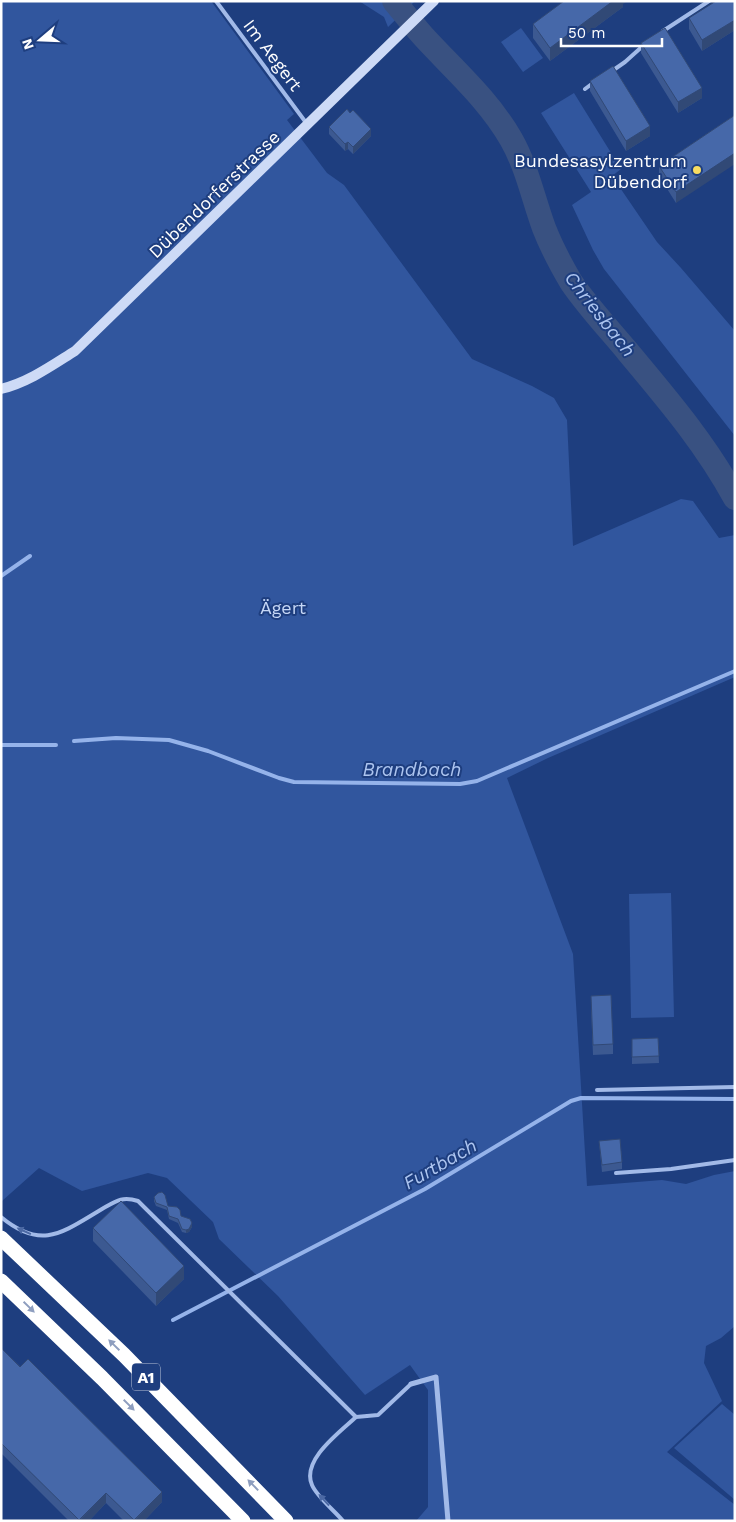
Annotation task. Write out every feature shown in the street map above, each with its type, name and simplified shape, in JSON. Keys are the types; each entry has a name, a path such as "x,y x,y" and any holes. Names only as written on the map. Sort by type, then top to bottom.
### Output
{"highway":[{"name":"A1","path":"1,1238 73,1305 156,1387 286,1521"},
{"name":"A1","path":"1,1281 108,1384 243,1521"}],"street":[{"name":"Dübendorferstrasse","path":"1,389 13,386 39,374 75,351 308,126 432,3"},
{"path":"411,1384 436,1377 448,1521"}],"lane":[{"name":"Im Aegert","path":"216,1 308,126"},
{"path":"660,33 709,1"},
{"path":"609,73 625,62 647,42"},
{"path":"585,89 601,78"},
{"path":"597,1090 735,1087"},
{"path":"616,1173 735,1160"},
{"path":"1,1217 26,1232 39,1236 50,1236 63,1232 117,1200 128,1198 138,1201 356,1417"},
{"path":"343,1521 312,1486 310,1476 312,1465 317,1455 356,1417 378,1415 411,1384"}],"green space":[{"name":"Ägert","path":"1,1 211,1 294,114 287,120 327,173 344,185 472,359 554,398 567,420 573,546 681,499 693,501 719,538 735,535 735,677 548,758 507,778 573,954 587,1186 662,1180 686,1184 714,1175 735,1171 735,1326 721,1338 706,1346 704,1363 722,1401 667,1452 735,1505 735,1521 416,1521 428,1507 428,1390 410,1365 365,1395 278,1296 219,1239 213,1222 167,1178 148,1173 82,1191 39,1168 1,1200"},
{"path":"359,1 415,1 388,27 384,17"},
{"path":"521,28 543,58 523,72 501,42"},
{"path":"574,93 621,169 612,176 657,242 735,331 735,436 604,269 593,250 572,205 591,192 541,113"},
{"path":"671,893 674,1017 631,1018 629,894"},
{"path":"722,1404 735,1415 735,1500 674,1448"}],"building":[{"path":"564,1 613,1 550,48 533,24"},
{"path":"716,1 735,1 735,20 702,40 689,18"},
{"path":"665,28 702,88 678,102 641,43"},
{"path":"613,66 650,126 626,141 590,81"},
{"path":"347,109 350,113 353,110 371,129 353,147 348,142 345,144 329,127"},
{"name":"Bundesasylzentrum Dübendorf","path":"735,115 735,153 676,192 659,166"},
{"path":"611,995 613,1044 593,1045 591,996"},
{"path":"658,1038 659,1056 632,1057 632,1039"},
{"path":"620,1139 622,1162 602,1165 599,1141"},
{"path":"162,1192 165,1195 168,1206 177,1207 180,1210 181,1216 190,1219 192,1223 189,1229 182,1229 178,1219 169,1216 167,1207 156,1203 154,1197"},
{"path":"121,1201 184,1266 156,1293 93,1228"},
{"path":"1,1348 20,1367 28,1359 162,1492 134,1520 106,1493 79,1520 1,1443"}],"waterway":[{"name":"Chriesbach","path":"394,1 423,36 470,85 502,124 517,150 547,235 571,282 591,309 685,422 735,498"},
{"path":"1,576 30,556"},
{"name":"Brandbach","path":"74,741 116,738 169,740 208,751 294,782 460,784 477,781 735,671"},
{"name":"Brandbach","path":"1,745 56,745"},
{"name":"Furtbach","path":"173,1320 425,1189 571,1101 581,1098 735,1099"}],"place":[{"name":"Bundesasylzentrum Dübendorf","path":"697,170"}]}
